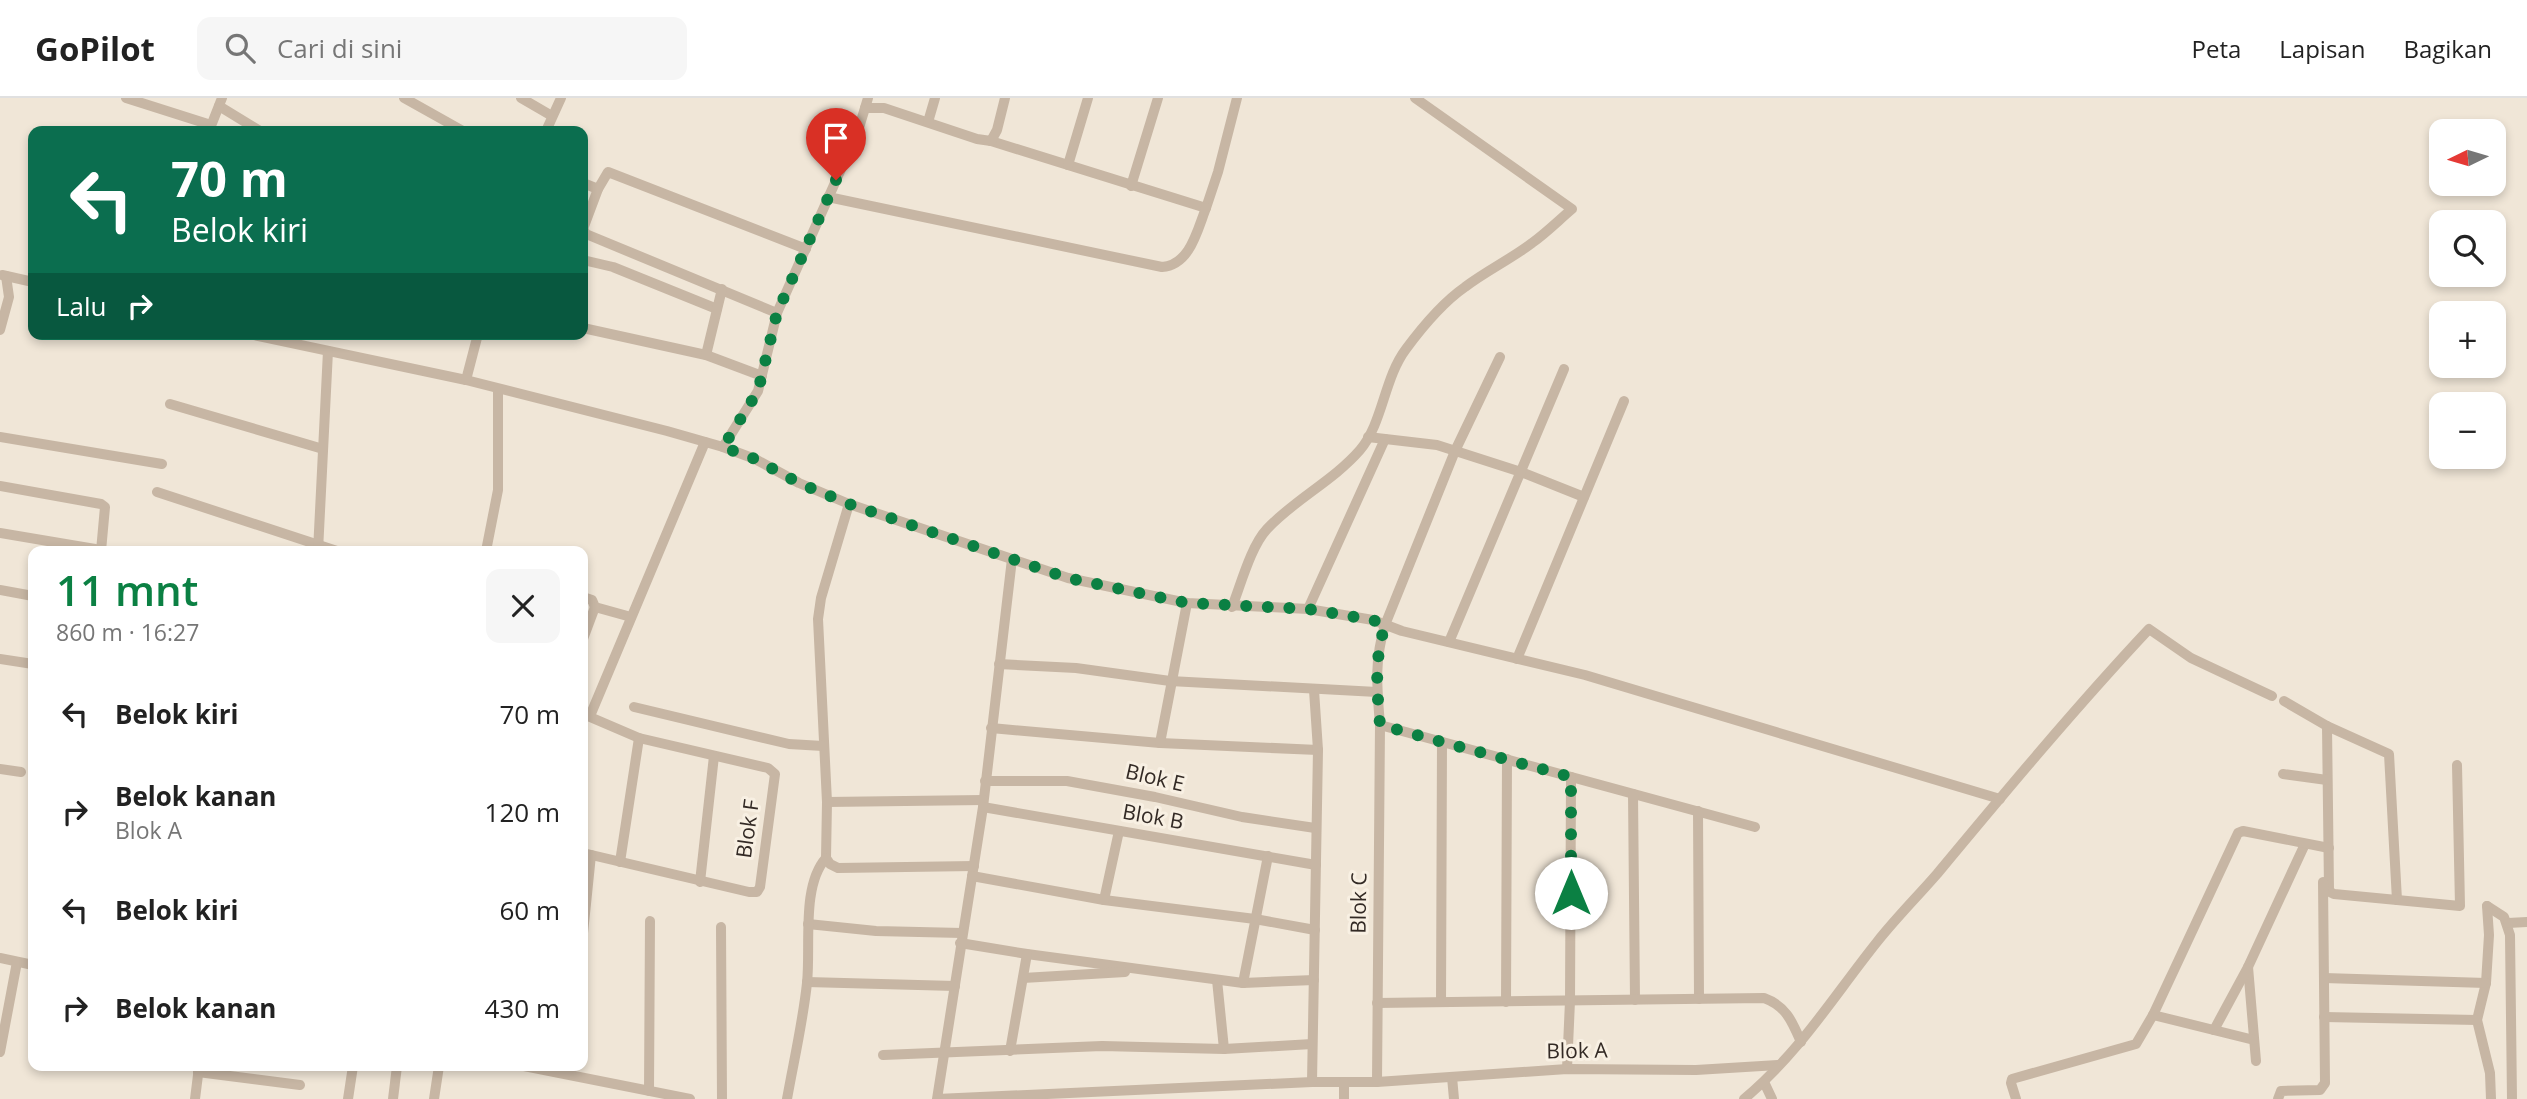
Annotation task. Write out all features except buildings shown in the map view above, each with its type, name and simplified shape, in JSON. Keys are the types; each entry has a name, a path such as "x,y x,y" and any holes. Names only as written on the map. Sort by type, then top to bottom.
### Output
{"street":[{"path":"126,98 204,126"},
{"path":"404,98 454,126"},
{"path":"522,98 552,116"},
{"path":"549,126 561,98"},
{"path":"928,122 935,98"},
{"path":"991,141 997,130 1004,98"},
{"path":"1068,165 1088,98"},
{"path":"1131,186 1158,98"},
{"path":"828,197 1162,267 1172,266 1192,245 1218,172 1237,98"},
{"path":"1233,607 1258,540 1266,529 1300,499 1338,473 1363,447 1391,374 1405,350 1438,310 1463,288 1531,244 1573,209 1415,98"},
{"path":"211,126 220,102 253,126"},
{"path":"723,447 758,391 777,313 858,131 867,103 1206,208"},
{"path":"588,216 608,172 806,249"},
{"path":"588,185 598,189"},
{"path":"588,235 777,313"},
{"path":"588,261 613,267 717,309"},
{"path":"1,328 9,297 3,275 28,281"},
{"path":"706,355 722,289"},
{"path":"588,329 706,355 762,376"},
{"path":"277,340 466,380 723,447 755,459 799,483 849,504 1068,578 1187,603 1308,609 1373,620 1448,642 1592,677 2000,799"},
{"path":"466,380 476,340"},
{"path":"318,546 328,351"},
{"path":"1500,357 1455,451 1385,625 1377,660 1380,725 1755,827"},
{"path":"1448,642 1564,369"},
{"path":"487,546 499,490 498,389"},
{"path":"1517,659 1624,401"},
{"path":"170,404 323,449"},
{"path":"0,437 162,464"},
{"path":"1368,437 1437,445 1584,496"},
{"path":"1308,609 1385,439"},
{"path":"588,711 705,442"},
{"path":"0,486 101,504 106,507 102,546"},
{"path":"158,492 310,546"},
{"path":"788,1099 807,982 808,924 815,875 826,858 827,802 818,619 821,598 849,504"},
{"path":"0,533 77,546"},
{"path":"944,1052 983,804 1012,559"},
{"path":"0,590 28,595"},
{"path":"588,599 592,600 595,607 588,626"},
{"path":"1160,743 1187,603"},
{"path":"595,607 631,617"},
{"path":"1744,1099 1764,1082 1801,1042 1877,942 2149,629 2191,658 2272,696"},
{"path":"0,659 28,663"},
{"path":"999,664 1076,668 1170,681 1377,692"},
{"path":"1312,1082 1318,750 1314,690"},
{"path":"2284,701 2327,726 2389,754 2397,900"},
{"path":"634,707 789,744 823,746"},
{"path":"588,716 639,738 714,757 700,882 588,854"},
{"name":"Blok C","path":"1377,1082 1380,725"},
{"path":"2278,1099 2281,1091 2320,1090 2325,1083 2327,726"},
{"path":"991,728 1160,743 1318,750"},
{"path":"620,862 639,738"},
{"path":"1441,1002 1442,742"},
{"name":"Blok F","path":"700,882 749,892 757,891 760,887 775,774 768,768 714,757"},
{"path":"1506,1002 1507,759"},
{"path":"2326,848 2330,892 2458,907 2462,903 2457,765"},
{"path":"0,769 21,772"},
{"path":"2283,774 2327,780"},
{"path":"1567,1069 1571,777"},
{"name":"Blok E","path":"985,781 1042,780 1079,783 1242,817 1315,828"},
{"path":"1633,793 1635,1000"},
{"name":"Blok B","path":"827,802 983,804 1316,865"},
{"path":"1698,811 1699,999"},
{"path":"1104,900 1119,831"},
{"path":"2016,1099 2012,1079 2136,1044 2238,833 2243,831 2326,848"},
{"path":"2214,1030 2248,967 2305,844"},
{"path":"1243,983 1268,856"},
{"path":"826,858 838,868 973,871 1104,900 1255,919 1315,930"},
{"path":"2491,1099 2490,1073 2477,1020 2486,983 2489,935 2487,906 2504,917 2508,923 2512,1099"},
{"path":"640,1093 650,921"},
{"path":"2508,923 2527,922"},
{"path":"808,924 961,938 1027,954 1243,983 1314,980"},
{"path":"721,927 722,1099"},
{"path":"1010,1051 1027,954"},
{"path":"0,958 28,964"},
{"path":"0,1052 17,962"},
{"path":"2248,967 2256,1060"},
{"path":"1023,978 1153,971"},
{"path":"2324,978 2486,983"},
{"path":"1217,980 1224,1049"},
{"path":"807,982 955,986"},
{"path":"1377,1003 1763,998 1777,1003 1785,1010 1801,1042"},
{"path":"2152,1015 2254,1040"},
{"path":"2324,1017 2477,1020"},
{"path":"883,1055 1102,1046 1224,1049 1312,1044"},
{"name":"Blok A","path":"944,1052 937,1099 1312,1082 1377,1082 1567,1069 1696,1070 1778,1065"},
{"path":"195,1099 198,1071"},
{"path":"211,1071 300,1085"},
{"path":"348,1099 352,1071"},
{"path":"393,1099 396,1071"},
{"path":"434,1099 438,1071"},
{"path":"545,1071 640,1093 690,1099"},
{"path":"1452,1077 1454,1099"},
{"path":"1344,1082 1344,1099"},
{"path":"1764,1082 1772,1099"}],"route":[{"path":"836,180 777,313 758,391 723,447 755,459 799,483 849,504 1068,578 1187,603 1308,609 1373,620 1385,625 1375,672 1380,725 1571,777 1571,893"}]}
